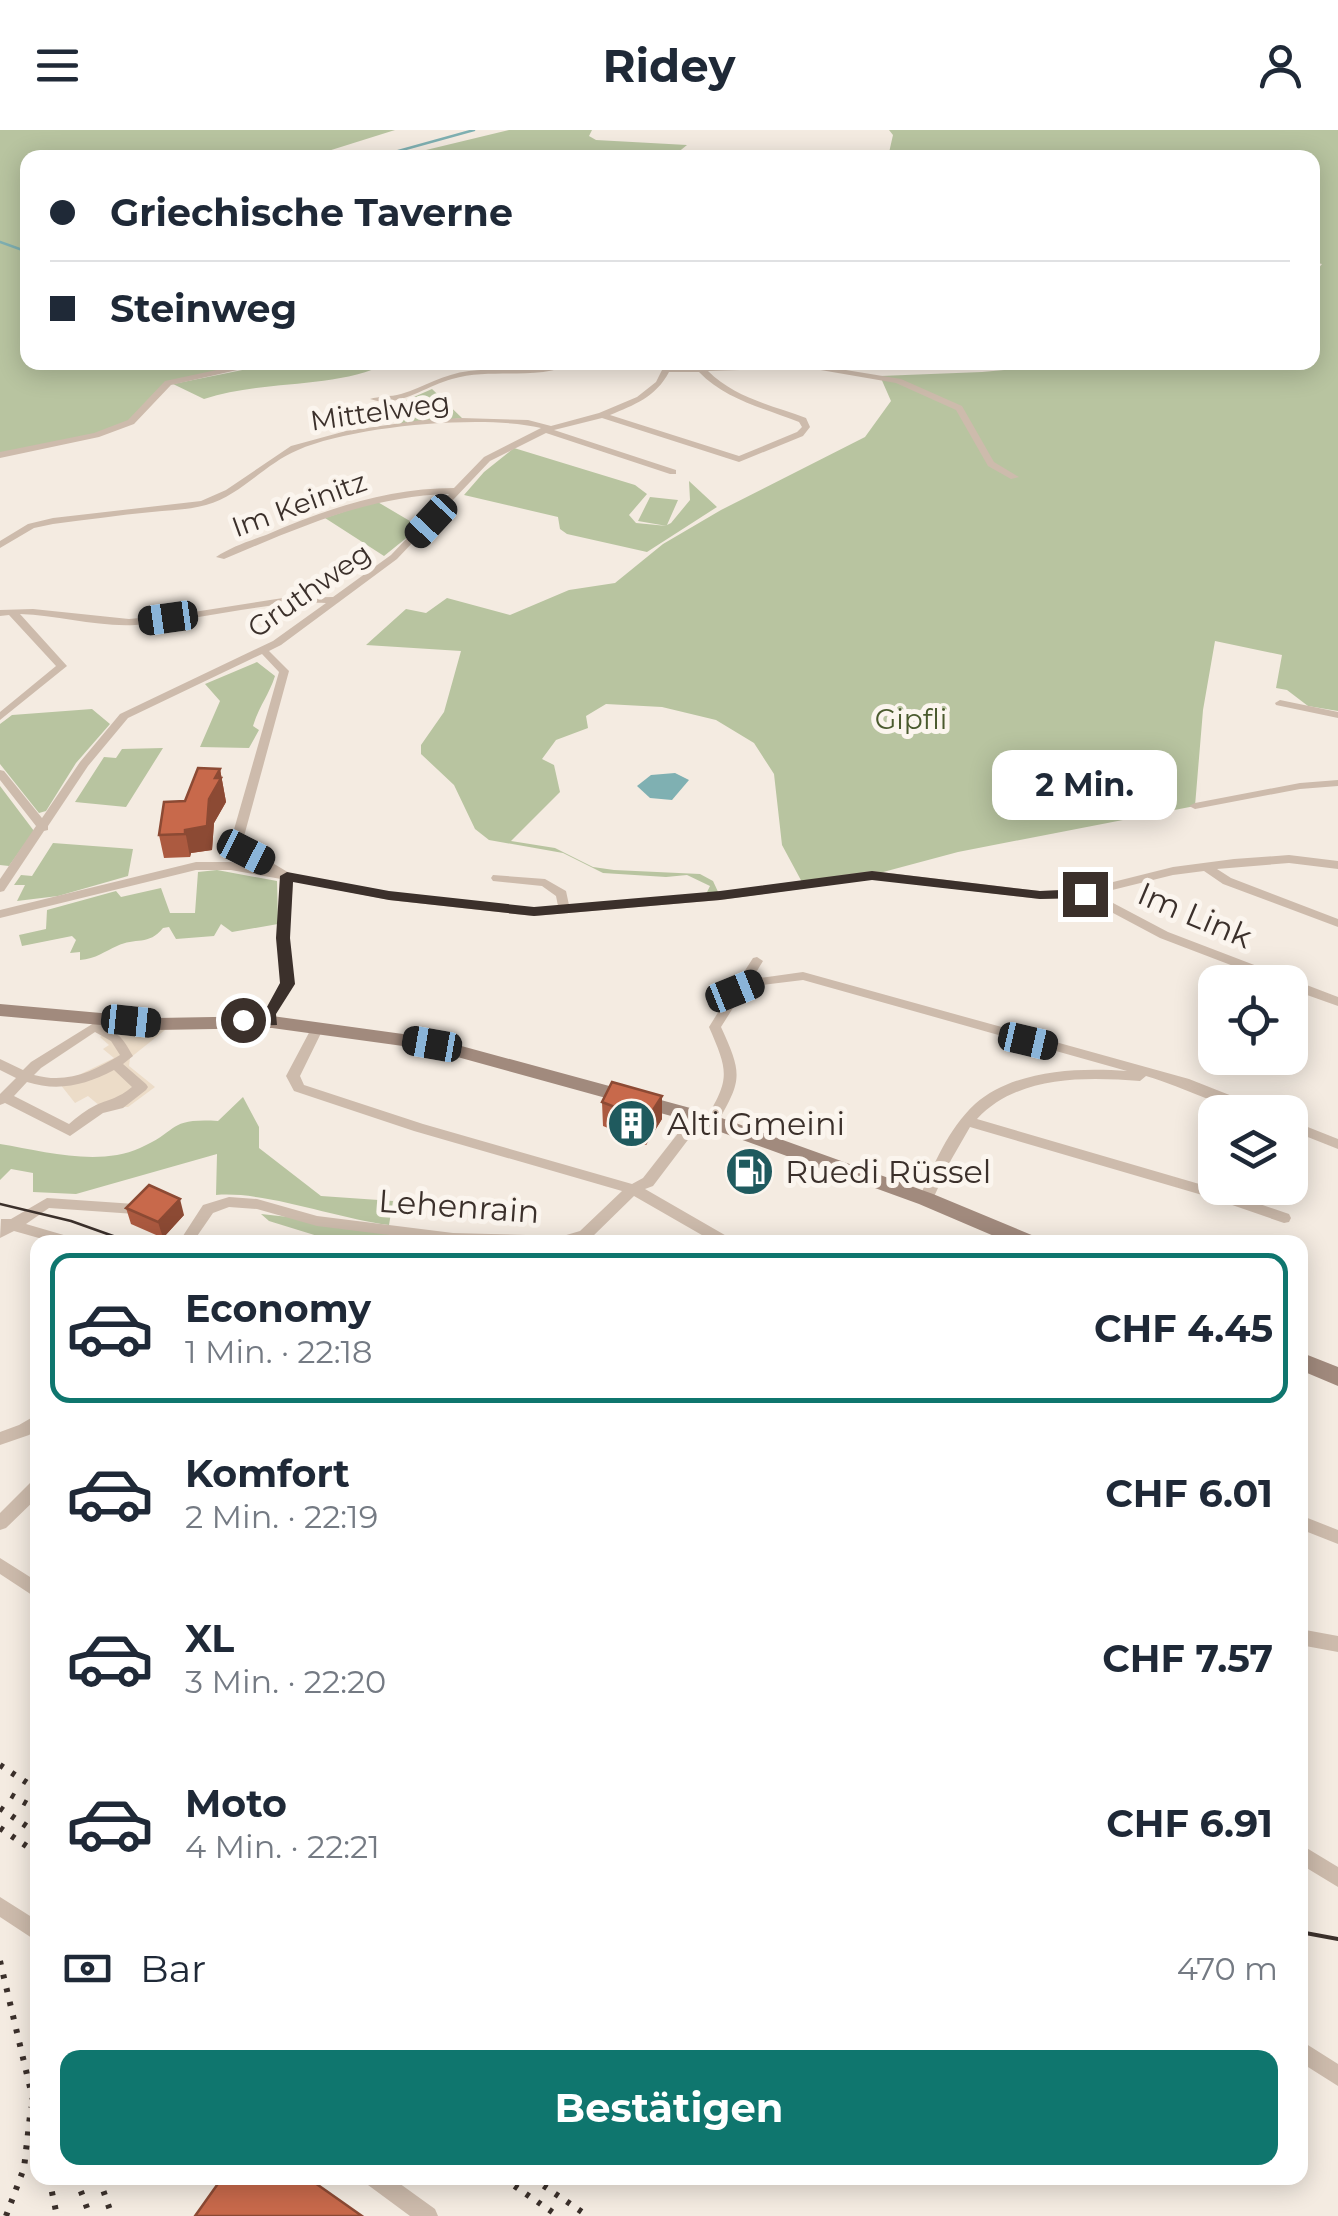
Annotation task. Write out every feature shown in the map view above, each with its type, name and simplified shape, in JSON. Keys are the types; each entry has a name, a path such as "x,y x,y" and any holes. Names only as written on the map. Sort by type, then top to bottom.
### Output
{"main road":[{"path":"0,1010 101,1023 272,1022 318,1026 466,1052 705,1119 926,1199 1011,1235"},
{"path":"1308,1364 1338,1377"}],"street":[{"path":"0,455 96,435 131,422 168,383 230,370"},
{"path":"374,399 414,394 456,375 551,370"},
{"name":"Gruthweg","path":"0,888 84,764 124,716 264,651 394,557 487,459 547,429 602,415 640,399 665,370"},
{"path":"696,370 724,370"},
{"path":"837,370 880,376 950,401 972,427 991,464 1014,476"},
{"path":"602,415 740,459 800,434 806,426 803,420 740,398 711,381 703,371"},
{"name":"Mittelweg","path":"0,545 31,526 53,521 200,504 241,488 281,455 334,434 466,421 529,422 547,429"},
{"path":"547,429 672,472"},
{"name":"Im Keinitz","path":"221,557 356,502 396,494 453,491"},
{"path":"5,612 42,609 124,622 280,598 335,600"},
{"path":"0,717 62,666 5,612"},
{"path":"264,651 284,671 238,840 246,852 287,876"},
{"path":"1280,702 1338,715"},
{"path":"0,772 44,828"},
{"path":"1195,806 1300,786 1338,783"},
{"path":"0,914 196,866 231,866 404,898 520,911 720,896 872,875 1040,895 1085,894 1207,867 1289,859 1338,866"},
{"path":"1207,867 1240,886 1338,923"},
{"path":"272,1022 269,1014 288,984 283,938 287,876"},
{"path":"497,878 552,885 562,894 564,909"},
{"name":"Im Link","path":"1085,894 1164,935 1242,965"},
{"name":"Lehenrain","path":"581,1235 633,1189 648,1182 732,1087 733,1066 715,1027 757,962"},
{"path":"735,991 760,981 802,976 1184,1082 1217,1095"},
{"name":"Im Link","path":"1308,991 1338,1002"},
{"path":"0,1064 24,1078 72,1085 127,1056 101,1023 36,1065 24,1078 3,1099 70,1131 107,1104 118,1106 141,1086 114,1064"},
{"path":"318,1026 294,1076 298,1088 420,1128 633,1189 713,1235"},
{"path":"1028,1041 1053,1055 1061,1066 1058,1079"},
{"path":"926,1199 966,1121 984,1103 1007,1090 1086,1073 1184,1082"},
{"path":"966,1121 1213,1193 1284,1218"},
{"path":"1308,1132 1338,1144"},
{"name":"Lehenrain","path":"191,1235 208,1209 229,1202 257,1204 317,1221 429,1235"},
{"path":"4,1227 46,1203 135,1209"},
{"path":"4,1227 39,1235"},
{"path":"0,1439 30,1426"},
{"path":"0,1523 30,1494"},
{"path":"1308,1525 1338,1537"},
{"path":"0,1565 30,1586"},
{"path":"1308,1639 1338,1644"},
{"path":"1308,1858 1338,1878"},
{"path":"0,1906 30,1927"},
{"path":"1308,2055 1338,2076"},
{"path":"385,2185 428,2216"}],"green space":[{"path":"0,130 395,130 331,150 20,150 20,370 225,370 169,381 131,422 112,430 0,455"},
{"path":"509,130 592,130 589,136 596,140 687,145 681,150 426,150"},
{"name":"Gipfli","path":"889,130 1338,130 1338,711 1308,706 1287,690 1276,688 1282,655 1215,641 1203,710 1195,806 958,852 872,875 803,884 782,845 774,774 754,743 716,720 662,707 606,704 586,716 588,728 556,740 542,759 554,765 560,792 511,841 555,848 593,867 700,874 713,881 720,896 705,896 710,886 687,875 603,873 563,853 489,840 475,829 454,785 421,754 421,745 444,712 461,651 366,645 406,609 426,613 447,598 510,615 569,590 615,583 663,544 721,510 865,437 891,401 880,376 1004,370 1320,370 1320,150 890,150 893,135"},
{"path":"242,370 370,370 204,399 173,384"},
{"path":"432,389 462,418 398,426 384,405 407,400"},
{"path":"514,448 635,485 647,494 629,515 636,523 667,526 638,521 650,497 678,500 667,525 671,523 690,500 689,481 717,507 647,552 567,534 560,529 558,517 464,495 484,472"},
{"path":"376,501 420,527 384,556 325,518"},
{"path":"257,662 275,676 255,719 253,726 259,730 249,748 200,747 220,701 205,684"},
{"path":"92,709 110,724 76,763 46,811 39,813 0,764 0,724 12,715"},
{"path":"163,748 126,807 75,802 104,757 116,758 122,749"},
{"path":"0,786 34,831 9,866 0,865"},
{"path":"53,843 133,849 128,876 58,896 17,901 25,885 14,885 21,875 32,876"},
{"path":"217,870 277,881 278,924 232,932 221,924 214,936 176,939 169,927 163,928 147,939 124,943 80,960 80,952 70,953 76,940 72,936 22,946 19,935 46,929 47,910 116,891 121,897 161,888 170,913 195,913 198,872"},
{"path":"243,1097 259,1127 259,1148 321,1196 393,1201 389,1225 257,1197 216,1195 217,1154 76,1194 33,1192 33,1173 11,1169 0,1180 0,1144 70,1156 124,1154 181,1124 218,1121"},
{"path":"261,1214 452,1235 314,1235 269,1221"}],"shaded area":[{"path":"112,1025 165,1030 130,1058 129,1066 155,1087 128,1107 100,1106 88,1096 75,1103 60,1084 114,1058 103,1049 109,1045 100,1037"}],"water":[{"path":"675,773 689,780 672,800 650,798 637,786 651,775"}],"building":[{"path":"198,768 220,769 215,778 221,778 209,799 207,826 185,830 185,834 159,835 164,802 185,801"},
{"path":"612,1082 662,1096 646,1121 612,1111 615,1107 602,1102"},
{"path":"149,1185 180,1199 158,1222 126,1208"},
{"path":"217,2185 318,2185 362,2216 195,2216"}],"waterway":[{"path":"402,150 474,130"},
{"path":"0,242 20,249"}],"tram line":[{"path":"0,1204 110,1235"},
{"path":"1308,1933 1338,1939"}],"railway":[{"path":"0,1765 30,1785"},
{"path":"11,1795 30,1806"},
{"path":"0,1808 30,1829"},
{"path":"0,1828 30,1849"},
{"path":"0,1961 30,2087"},
{"path":"6,2216 24,2168 30,2116"},
{"path":"50,2185 57,2216"},
{"path":"79,2185 90,2216"},
{"path":"101,2185 112,2216"},
{"path":"513,2185 558,2216"},
{"path":"542,2185 588,2216"}],"place":[{"name":"Alti Gmeini","path":"632,1123"},
{"name":"Ruedi Rüssel","path":"750,1171"}],"route":[{"path":"243,1020 272,1022 269,1014 288,984 283,938 287,876 389,896 534,912 720,896 872,875 1040,895 1085,894"}]}
